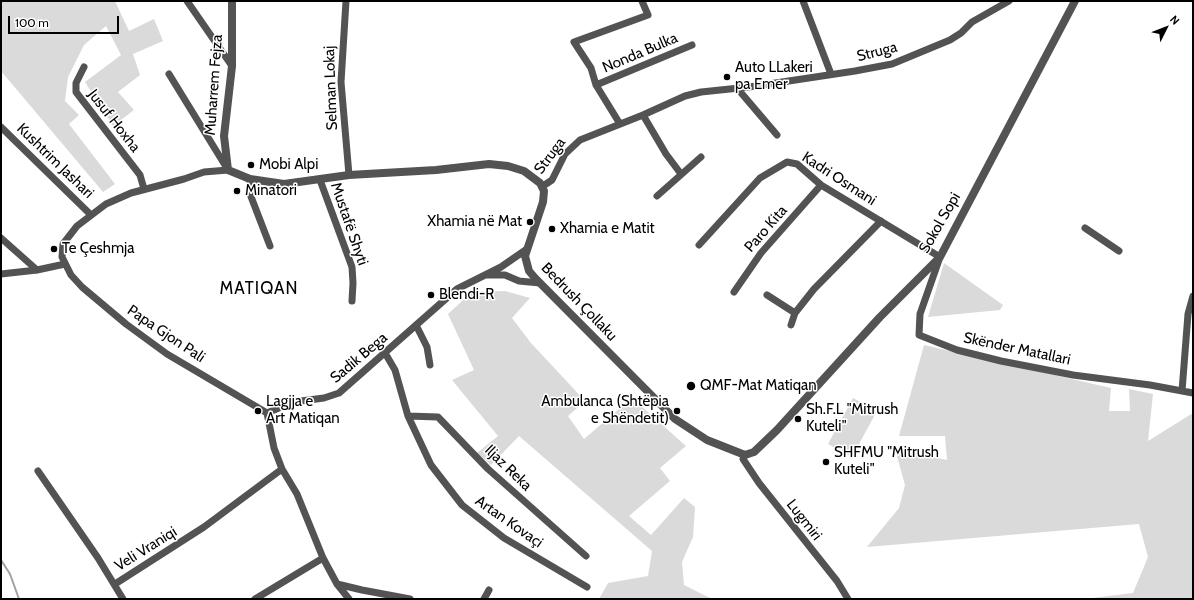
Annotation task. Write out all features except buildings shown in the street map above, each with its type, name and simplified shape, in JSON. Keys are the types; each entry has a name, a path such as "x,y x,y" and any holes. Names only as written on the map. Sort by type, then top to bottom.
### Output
{"street":[{"path":"187,1 232,66"},
{"name":"Muharrem Fejza","path":"228,170 224,136 232,66 232,1"},
{"name":"Selman Lokaj","path":"346,1 342,38 341,82 348,175"},
{"path":"596,85 591,68 574,42 648,15 642,1"},
{"path":"803,1 831,74"},
{"name":"Struga","path":"543,186 552,180 565,154 574,144 584,137 643,115 685,96 701,92 737,88 892,64 950,40 961,33 972,22 1009,1"},
{"name":"Sokol Sopi","path":"745,455 754,452 777,430 880,317 940,257 1075,1"},
{"name":"Nonda Bulka","path":"620,124 596,85 692,45"},
{"name":"Jusuf Hoxha","path":"84,67 76,83 76,92 140,175 144,189"},
{"path":"169,74 228,170 250,179 284,184 348,175 495,164 519,168 543,186"},
{"path":"737,88 777,135"},
{"path":"643,115 666,154 681,174"},
{"name":"Kushtrim Jashari","path":"1,127 90,214"},
{"path":"657,196 701,157"},
{"name":"Kadri Osmani","path":"699,245 760,178 787,162 796,164 821,185 940,257"},
{"name":"Papa Gjon Pali","path":"228,170 204,172 184,179 144,189 106,204 90,214 76,226 63,244 62,257 71,275 82,287 126,324 155,346 267,413"},
{"path":"250,179 250,194 270,246"},
{"name":"Mustafë Shyti","path":"320,180 352,266 352,301"},
{"name":"Paro Kita","path":"734,292 761,253 821,185"},
{"name":"Bedrush Çollaku","path":"543,186 543,202 527,249 526,263 529,272 676,418 713,443 745,455"},
{"path":"791,325 795,313 814,289 881,221"},
{"path":"1085,228 1119,251"},
{"path":"1,238 37,270"},
{"name":"Sadik Bega","path":"267,413 293,402 324,398 339,393 457,289 486,275 527,249"},
{"name":"Skënder Matallari","path":"940,257 920,314 919,335 957,350 1008,362 1073,375 1193,393"},
{"path":"1,274 37,270 65,264"},
{"name":"Sadik Bega","path":"486,275 505,275 519,281 540,283"},
{"path":"767,295 795,313"},
{"path":"1182,391 1188,314 1193,296"},
{"path":"416,325 427,347 430,366"},
{"name":"Artan Kovaçi","path":"385,353 395,370 408,416 431,465 462,505 504,538 587,588"},
{"path":"267,413 274,448 282,469 297,494 323,558 337,584 349,599"},
{"name":"Iljaz Reka","path":"408,416 438,416 488,469 586,556"},
{"name":"Lugmiri","path":"745,455 743,459 760,483 837,581 848,599"},
{"name":"Veli Vraniqi","path":"38,471 115,584 204,527 282,469"},
{"path":"255,599 323,558"},
{"path":"115,584 123,599"},
{"path":"337,584 410,599"},
{"path":"484,599 489,590"}],"shaded area":[{"path":"1,1 115,1 129,31 154,19 163,41 133,54 140,75 118,92 134,110 113,126 85,82 121,55 106,26 84,45 68,77 65,101 79,115 69,124 115,184 103,192 1,71"},
{"path":"944,263 1003,305 1000,310 928,317"},
{"path":"505,291 530,298 512,318 531,343 585,401 568,416 584,439 632,398 686,446 660,468 670,481 629,516 651,535 684,498 695,507 693,537 682,562 684,585 712,599 599,599 608,583 648,576 652,551 519,436 491,465 477,453 498,436 452,380 474,370 448,314 472,292"},
{"path":"924,345 1111,388 1109,411 1130,411 1129,389 1153,394 1148,441 1193,413 1193,599 1084,599 1133,593 1148,557 1139,524 867,547 899,508 905,485 895,449 947,460 945,436 899,436"},
{"path":"853,398 877,411 852,457 828,444"}],"waterway":[{"path":"1,560 10,574 19,599"}],"place":[{"name":"Auto LLakeri pa Emer","path":"727,77"},
{"name":"Mobi Alpi","path":"251,165"},
{"name":"Minatori","path":"237,191"},
{"name":"Xhamia në Mat","path":"530,222"},
{"name":"Xhamia e Matit","path":"552,229"},
{"name":"Te Çeshmja","path":"54,249"},
{"name":"Blendi-R","path":"431,295"},
{"name":"QMF-Mat Matiqan","path":"691,386"},
{"name":"Lagjja e Art Matiqan","path":"258,411"},
{"name":"Ambulanca (Shtëpia e Shëndetit)","path":"677,411"},
{"name":"Sh.F.L \"Mitrush Kuteli\"","path":"798,419"},
{"name":"SHFMU \"Mitrush Kuteli\"","path":"826,462"}],"district":[{"name":"MATIQAN","path":"259,289"}]}
